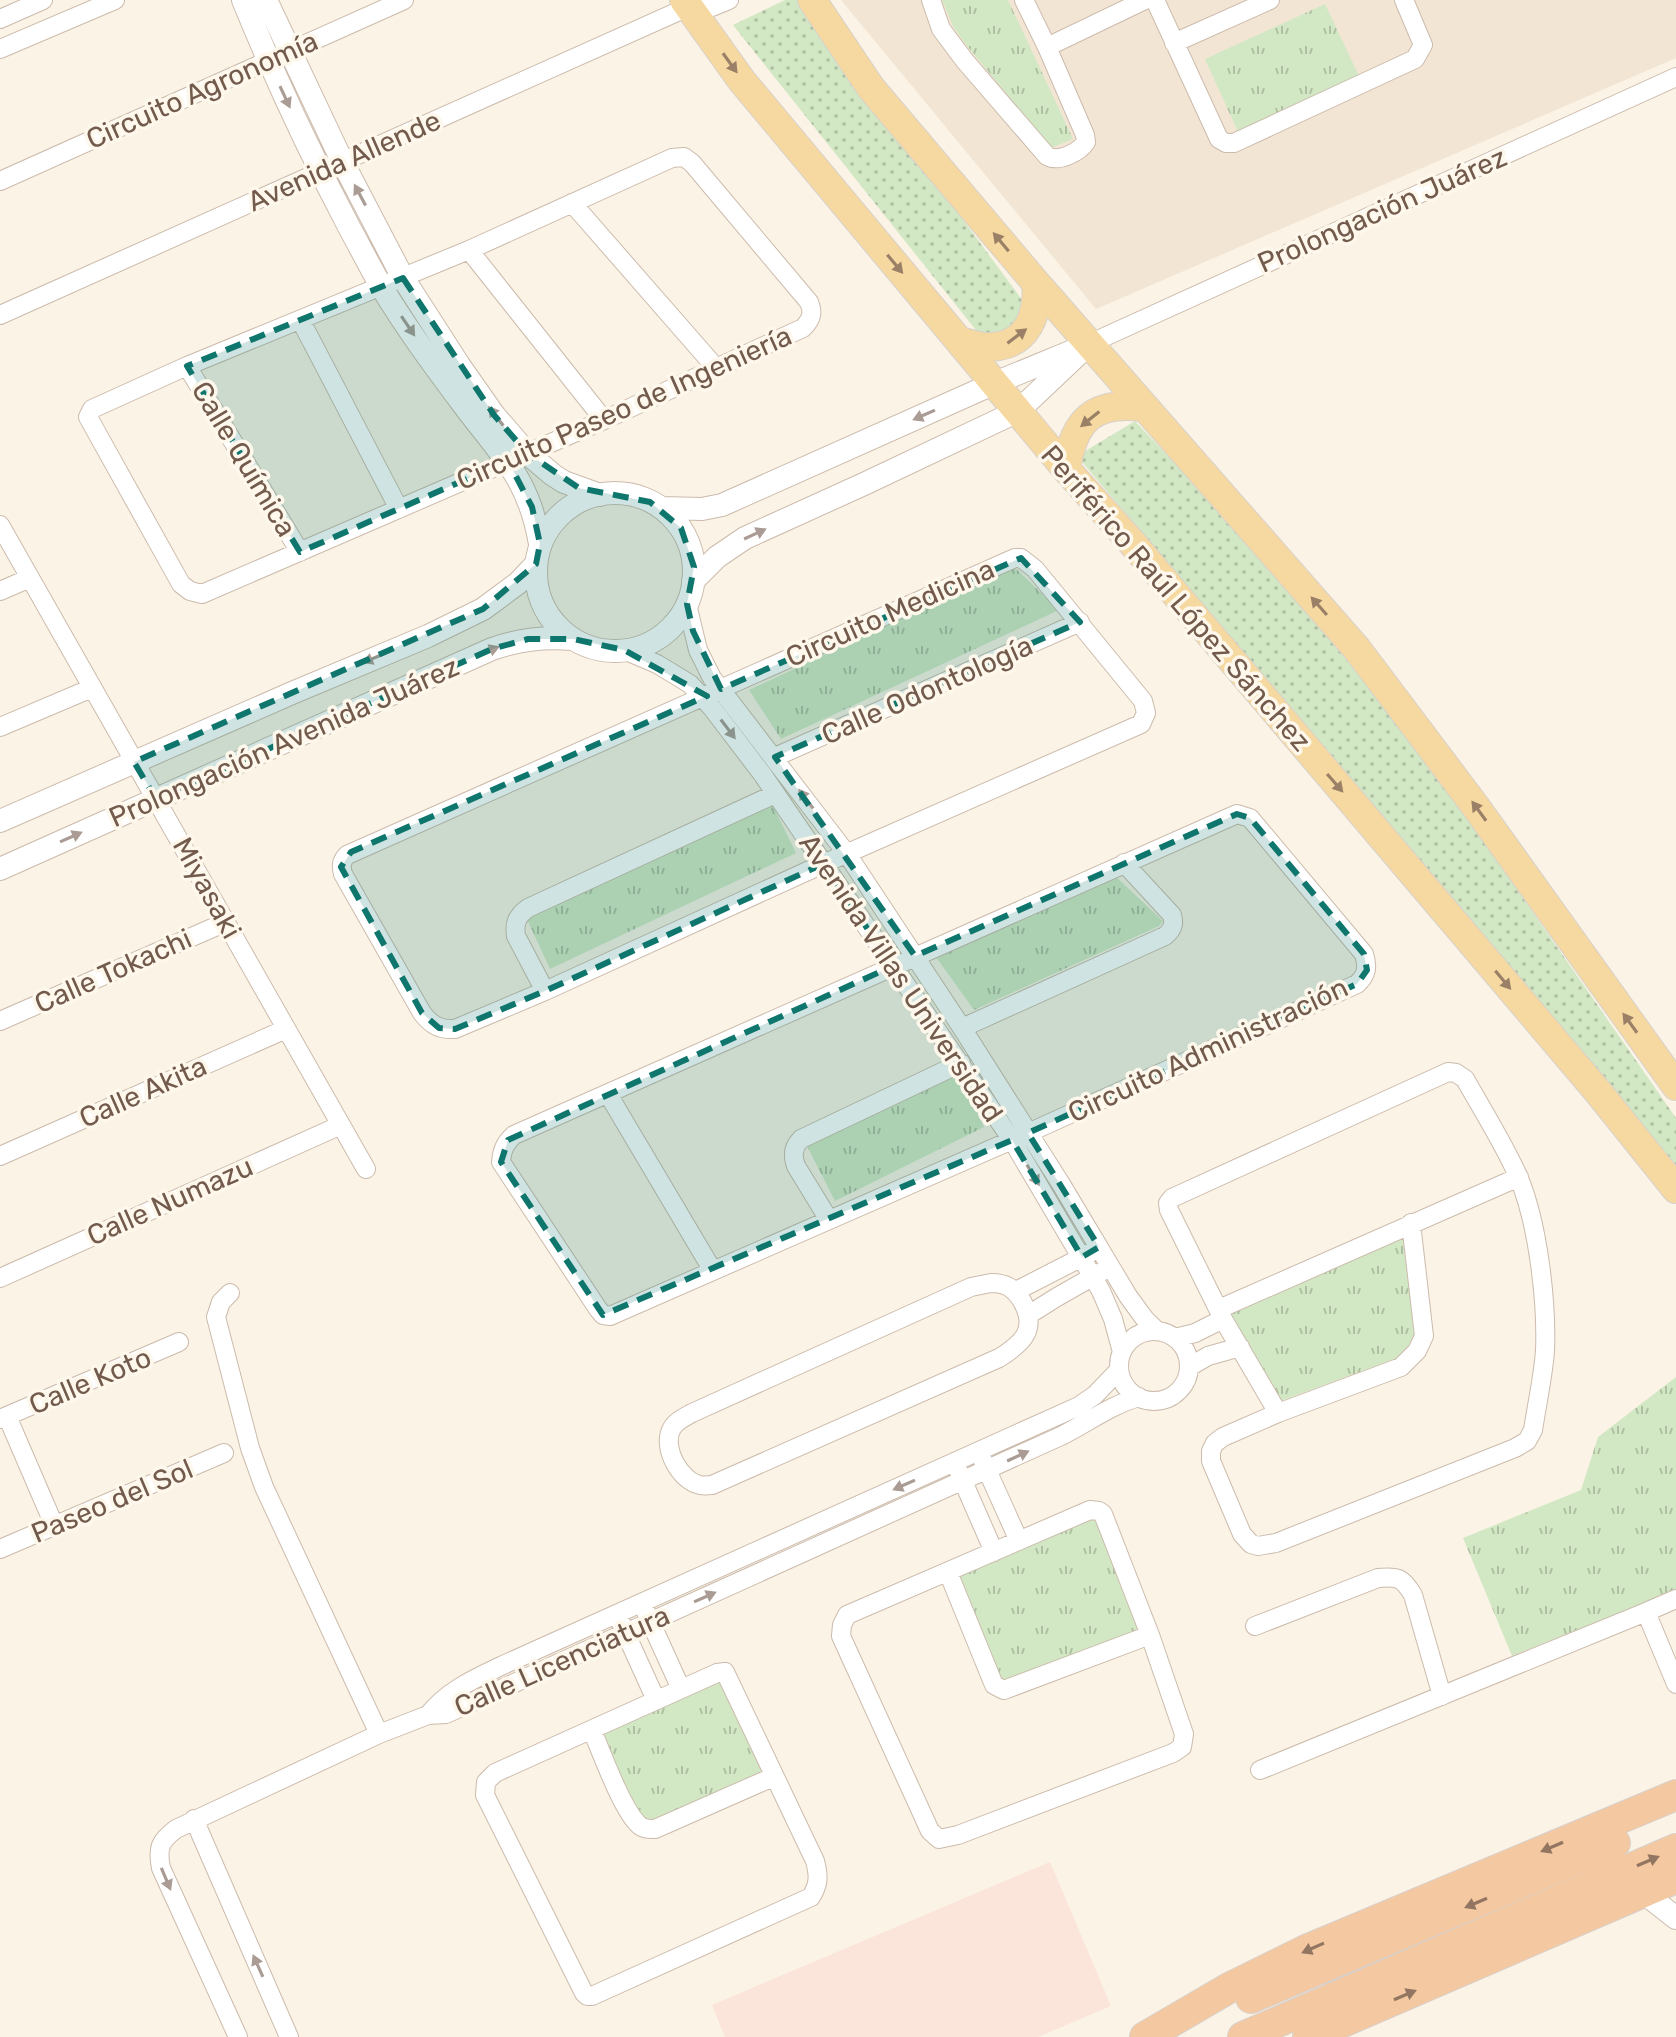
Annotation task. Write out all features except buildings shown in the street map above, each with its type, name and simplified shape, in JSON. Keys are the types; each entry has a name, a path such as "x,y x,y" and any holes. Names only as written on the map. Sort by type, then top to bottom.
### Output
{"highway":[{"path":"1145,2037 1229,1988 1306,1950 1676,1795"},
{"path":"1243,2037 1676,1817"},
{"path":"1158,2037 1676,1849"},
{"path":"1308,2037 1676,1878"}],"main road":[{"path":"812,0 871,88 1143,407 1357,649 1476,807 1676,1086"},
{"name":"Periférico Raúl López Sánchez","path":"688,2 742,81 1066,469 1145,557 1599,1093 1676,1189"},
{"path":"960,341 991,347 1019,337 1029,327 1035,313 1036,283"},
{"path":"1066,469 1069,448 1076,431 1089,417 1105,408 1124,405 1143,407"}],"street":[{"path":"0,19 43,0"},
{"path":"0,49 115,0"},
{"path":"243,0 320,171 381,287 441,375 517,457 564,482 600,495"},
{"path":"266,0 342,161 403,278 494,415 517,457 532,507 539,595 558,627 573,639 598,649 624,650 644,645 662,635 676,621 687,604 693,581 692,553 672,518 662,508 626,494 600,495 570,508 550,527 538,554"},
{"name":"Circuito Agronomía","path":"0,181 404,0"},
{"name":"Avenida Allende","path":"0,315 688,2 712,7 729,0"},
{"path":"931,0 941,29 965,61 1047,156 1059,159 1086,142 1024,0"},
{"path":"1047,47 1145,0"},
{"path":"1155,0 1219,139 1226,143 1234,143 1415,59 1423,45 1404,0"},
{"path":"1174,43 1270,0"},
{"name":"Prolongación Juárez","path":"1089,344 1676,77"},
{"name":"Circuito Paseo de Ingeniería","path":"684,157 812,308 810,321 803,328 717,369 202,594 190,591 181,584 88,417 92,409 187,366 403,278 672,158 684,157"},
{"path":"572,203 717,369"},
{"path":"469,250 604,420"},
{"path":"301,321 399,509"},
{"path":"662,508 693,509 722,505 1089,344"},
{"path":"693,581 717,557 745,538 1018,411 1089,344"},
{"name":"Calle Química","path":"187,366 300,552"},
{"name":"Miyasaki","path":"0,525 366,1169"},
{"name":"Prolongación Avenida Juárez","path":"0,821 428,636 483,609 518,583 538,554"},
{"name":"Circuito Medicina","path":"1015,558 1021,558 1035,569 1080,622 1143,701 1146,713 1141,724 455,1029 439,1028 422,1013 343,874 343,860 351,852 1015,558"},
{"path":"0,591 30,578"},
{"name":"Avenida Villas Universidad","path":"687,604 698,650 707,669 847,854 962,1028 1113,1319 1120,1361"},
{"name":"Calle Odontología","path":"775,757 1080,622"},
{"name":"Prolongación Avenida Juárez","path":"0,869 492,649 528,639 573,639"},
{"name":"Avenida Villas Universidad","path":"624,650 678,675 704,697 961,1063 1020,1136 1099,1247 1135,1306 1157,1331"},
{"path":"0,727 92,688"},
{"path":"545,991 516,936 514,928 520,914 775,794"},
{"name":"Circuito Administración","path":"1237,814 1250,818 1364,954 1367,970 1357,984 619,1313 603,1315 501,1162 508,1140 915,956 1237,814"},
{"path":"962,1028 1170,932 1174,926 1172,915 1124,863"},
{"name":"Calle Tokachi","path":"0,1021 226,922"},
{"name":"Calle Akita","path":"0,1156 286,1029"},
{"path":"829,1220 796,1166 793,1157 797,1143 961,1063"},
{"path":"1278,1413 1221,1314 1168,1203 1172,1198 1448,1072 1465,1079 1519,1177 1539,1256 1545,1352 1533,1430 1527,1441 1276,1543 1258,1546 1251,1544 1242,1534 1216,1478 1211,1461 1215,1443 1278,1413 1392,1371 1411,1359 1424,1336 1411,1223"},
{"path":"608,1094 713,1271"},
{"name":"Calle Numazu","path":"0,1278 341,1125"},
{"path":"1175,1338 1195,1333 1221,1314 1411,1223 1519,1177"},
{"path":"1016,1291 1099,1247"},
{"path":"1030,1314 1111,1267"},
{"path":"999,1283 1016,1291 1030,1314 1027,1330 1013,1349 999,1358 712,1485 703,1486 686,1478 672,1457 670,1432 673,1426 692,1413 971,1287 999,1283"},
{"path":"230,1293 221,1302 216,1317 250,1448 264,1487 379,1734"},
{"path":"1157,1331 1175,1338 1186,1351 1189,1367 1186,1381 1166,1398 1152,1400 1139,1397 1126,1386 1120,1361 1130,1341 1142,1333 1157,1331"},
{"name":"Calle Koto","path":"4,1418 179,1342"},
{"path":"1189,1367 1208,1356 1240,1347"},
{"name":"Calle Licenciatura","path":"428,1715 447,1696 469,1682 1079,1406 1095,1395 1120,1361"},
{"name":"Calle Licenciatura","path":"428,1715 446,1714 987,1470 1086,1424 1114,1405 1139,1397"},
{"path":"4,1418 54,1525"},
{"path":"979,1452 1019,1541"},
{"name":"Paseo del Sol","path":"0,1549 224,1453"},
{"path":"954,1462 994,1552"},
{"path":"1090,1510 1101,1512 1150,1635 1184,1734 1182,1747 1159,1759 958,1835 939,1839 930,1831 923,1817 841,1636 842,1625 847,1615 1019,1541 1090,1510"},
{"path":"948,1572 994,1685 1004,1690 1150,1635"},
{"path":"1255,1626 1378,1578 1394,1577 1406,1583 1413,1595 1442,1696"},
{"path":"1260,1770 1676,1599"},
{"path":"642,1602 681,1689"},
{"path":"1646,1612 1676,1684"},
{"path":"617,1614 656,1700"},
{"path":"725,1672 815,1861 819,1882 811,1897 587,1996 485,1795 486,1782 495,1773 681,1689 725,1672"},
{"path":"238,2037 161,1868 160,1847 166,1837 194,1819 379,1734 428,1715"},
{"path":"592,1730 625,1805 643,1828 655,1829 773,1777"},
{"path":"194,1819 289,2037"},
{"path":"1643,1892 1676,1918"}],"highlighted area":[{"path":"403,278 494,415 527,453 579,488 650,502 681,528 694,567 687,604 693,631 721,689 1021,558 1080,622 775,757 915,956 1237,814 1250,818 1364,954 1367,970 1357,984 1028,1133 1099,1247 1082,1257 1012,1140 603,1315 501,1162 508,1140 893,966 823,864 545,991 455,1029 439,1028 422,1013 341,867 351,852 707,696 624,650 573,639 528,639 492,649 156,799 134,762 483,609 536,564 540,544 532,507 508,461 300,552 187,366"}],"shaded area":[{"path":"841,0 1676,0 1676,58 1096,309"},
{"path":"1050,1862 1111,2006 1038,2037 725,2037 712,2005"}],"green space":[{"path":"785,0 801,0 1023,301 1025,311 1002,335 979,334 733,25"},
{"path":"942,0 1008,0 1073,139 1051,148 964,42"},
{"path":"1325,4 1359,76 1238,132 1205,59"},
{"path":"1135,421 1278,573 1441,780 1676,1118 1676,1165 1077,456"},
{"path":"1013,566 1059,610 781,739 749,690"},
{"path":"772,804 796,853 550,969 527,919"},
{"path":"1114,875 1163,921 1159,926 974,1010 936,957"},
{"path":"957,1072 984,1127 835,1201 807,1146"},
{"path":"1403,1234 1415,1337 1400,1357 1278,1402 1227,1312"},
{"path":"1676,1377 1676,1590 1512,1656 1463,1538 1581,1490 1598,1437"},
{"path":"1095,1518 1140,1630 1003,1685 956,1575"},
{"path":"723,1675 769,1775 644,1826 595,1732"}]}
